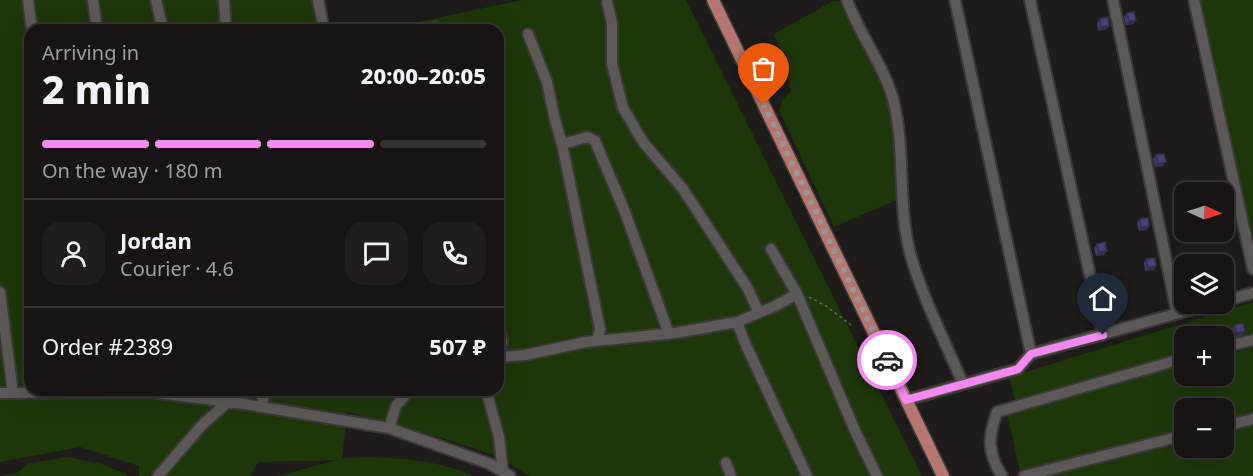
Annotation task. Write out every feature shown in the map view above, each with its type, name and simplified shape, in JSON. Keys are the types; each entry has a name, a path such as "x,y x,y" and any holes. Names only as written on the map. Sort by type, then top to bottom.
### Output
{"main road":[{"path":"712,0 943,476"}],"lane":[{"path":"28,0 31,24"},
{"path":"93,0 96,24"},
{"path":"156,0 162,24"},
{"path":"224,0 226,24"},
{"path":"318,0 323,24"},
{"path":"847,0 892,96 899,134 902,197 910,252 963,384"},
{"path":"955,0 1031,354"},
{"path":"1030,0 1103,335"},
{"path":"1113,0 1174,295"},
{"path":"1194,0 1253,269"},
{"path":"608,2 612,23 612,64 623,108 643,142 683,189 748,289 759,313"},
{"path":"528,34 547,82 562,144 600,329 597,341"},
{"path":"562,144 588,137 595,141 625,212 669,334"},
{"path":"771,249 797,294 856,433 877,476"},
{"path":"0,292 13,393"},
{"path":"1234,298 1253,292"},
{"path":"504,357 525,355 597,341 669,334 737,322 797,294"},
{"path":"906,400 1018,369 1031,354 1178,314"},
{"path":"737,322 807,476"},
{"path":"1234,345 1253,340"},
{"path":"1002,476 990,449 991,430 997,412 1174,361"},
{"path":"0,393 24,393"},
{"path":"212,396 228,402 389,428 490,464 506,474"},
{"path":"262,407 263,396"},
{"path":"389,428 396,406 405,396"},
{"path":"488,396 506,474"},
{"path":"158,476 203,424 228,402"},
{"path":"1234,423 1253,418"},
{"path":"1024,476 1174,437"},
{"path":"726,463 731,476"}],"path":[{"path":"797,294 807,296 826,306 850,325"}],"green space":[{"path":"0,0 321,0 327,24 24,24 24,396 504,396 504,24 408,24 522,0 686,0 922,476 529,476 498,456 347,412 342,459 373,458 426,462 459,470 472,476 278,476 337,460 258,462 250,476 139,476 139,466 80,447 0,462"},
{"path":"1198,0 1253,0 1253,260"},
{"path":"833,1 843,2 889,96 896,131 899,199 834,227 779,110 783,99 791,91 785,64 774,34"},
{"path":"1253,302 1253,338 1234,343 1234,326 1175,326 1214,314 1234,314 1234,308"},
{"path":"1174,326 1174,359 1016,403 1009,377"},
{"path":"1253,348 1253,414 1234,419 1234,398 1174,398 1174,434 1020,472 1007,412 1174,368 1174,386 1234,386 1234,352"},
{"path":"1253,423 1253,476 1037,476 1174,443 1174,458 1234,458 1234,428"},
{"path":"68,457 102,464 126,476 0,476 17,473 29,463"}],"building":[{"path":"1134,12 1136,20 1129,21 1127,13"},
{"path":"1108,17 1109,26 1101,27 1100,19"},
{"path":"1164,154 1166,162 1158,164 1156,155"},
{"path":"1148,218 1149,226 1141,227 1140,219"},
{"path":"1105,242 1107,251 1099,252 1097,244"},
{"path":"1155,258 1156,266 1148,268 1146,259"},
{"path":"1111,282 1112,290 1105,292 1103,284"},
{"path":"1243,323 1245,331 1236,333 1235,325"}],"way so far":[{"path":"764,105 887,360"}],"route":[{"path":"887,360 906,400 1018,369 1031,354 1103,335"}]}
